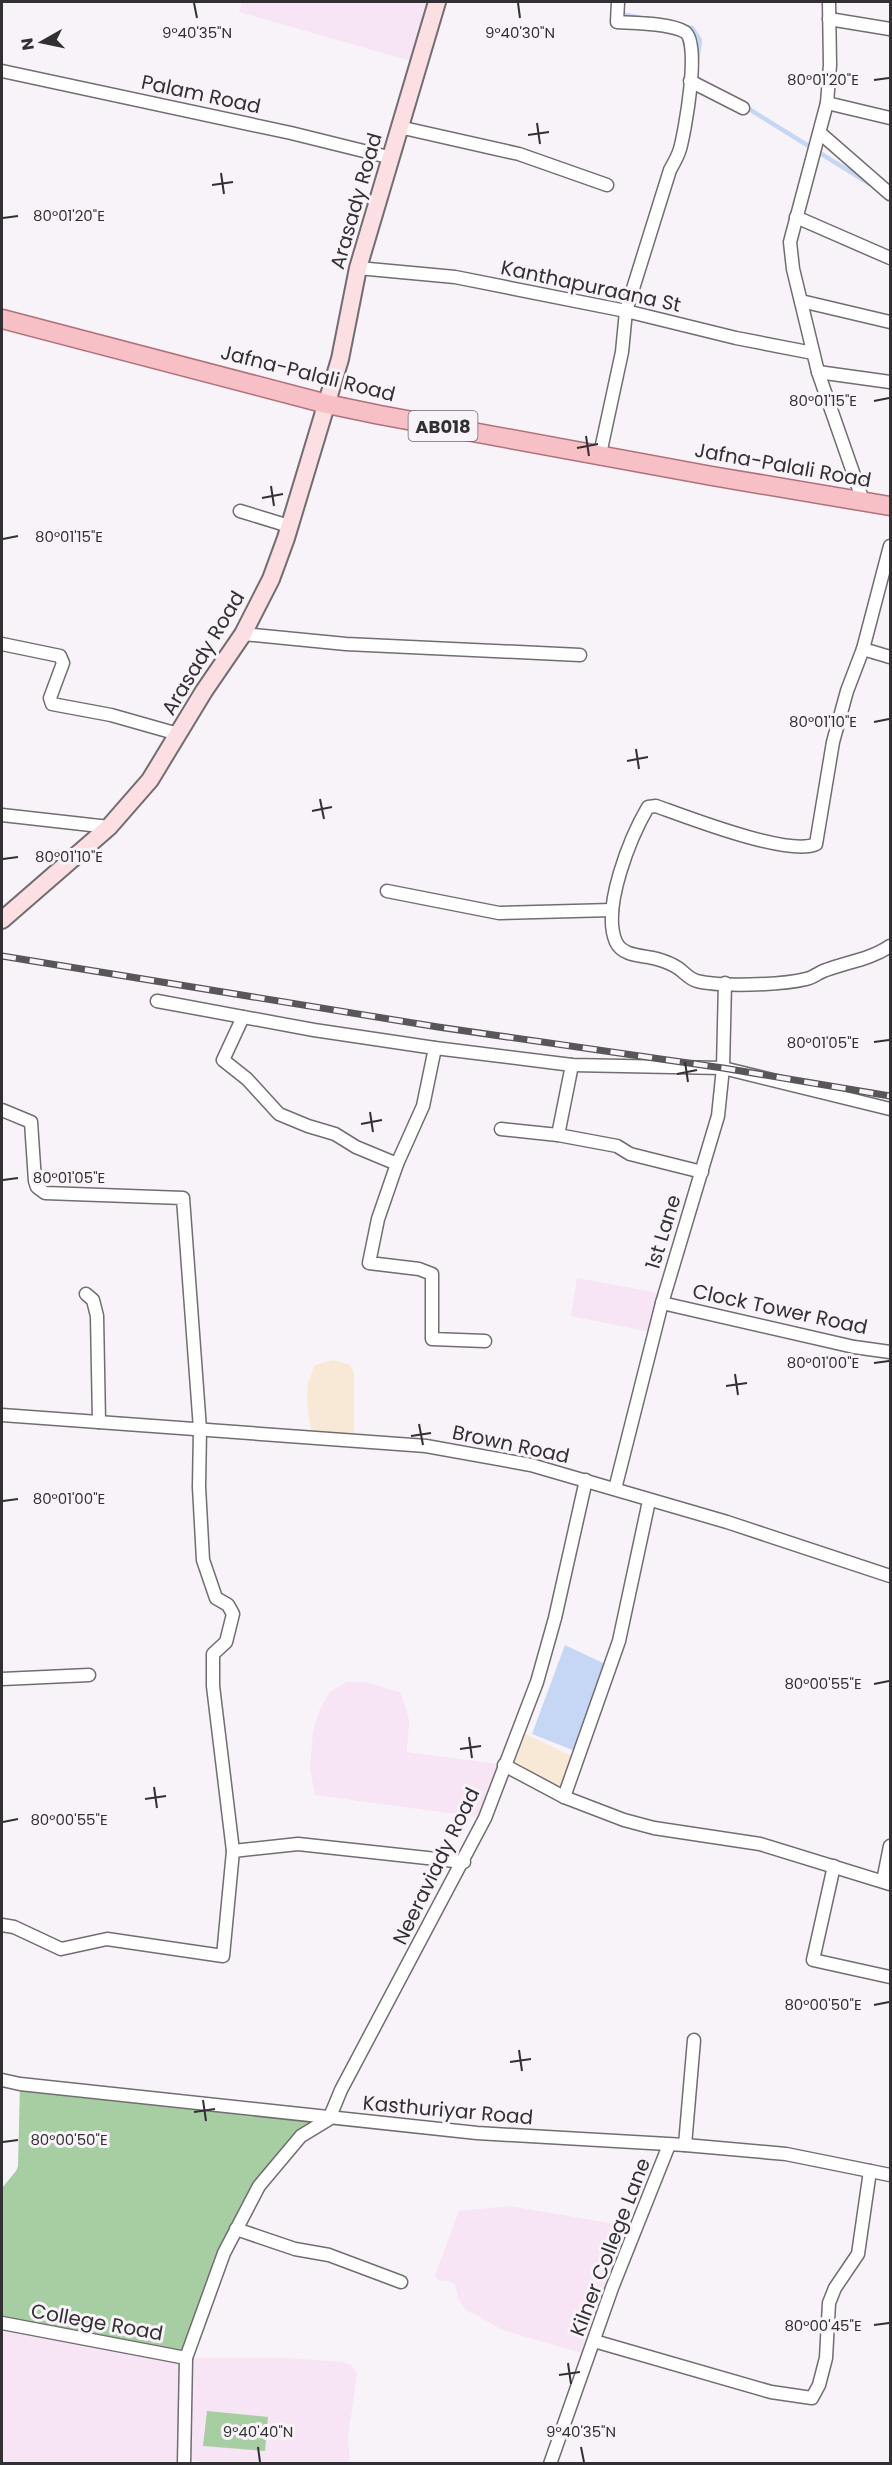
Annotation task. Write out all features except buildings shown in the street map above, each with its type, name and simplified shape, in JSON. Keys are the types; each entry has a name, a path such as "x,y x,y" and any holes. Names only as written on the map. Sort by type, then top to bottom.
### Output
{"main road":[{"name":"Arasady Road","path":"2,920 109,827 150,780 243,634 271,579 340,359 358,268 437,2"},
{"name":"Jafna-Palali Road","path":"2,319 327,404 712,476 891,506"}],"street":[{"path":"600,454 622,352 626,311 670,170 680,150 692,51 690,37 684,31 617,22 618,2"},
{"path":"829,2 830,65 827,103 790,242 793,269 818,372 863,501"},
{"path":"829,19 891,29"},
{"name":"Palam Road","path":"2,71 291,133 392,158"},
{"path":"690,81 743,108"},
{"path":"827,103 891,118"},
{"path":"399,127 519,154 607,185"},
{"path":"820,132 891,194"},
{"path":"796,217 891,258"},
{"name":"Kanthapuraana St","path":"358,268 455,277 626,311 736,338 813,352"},
{"path":"801,301 891,322"},
{"path":"818,372 891,382"},
{"path":"240,511 289,526"},
{"path":"891,546 863,649 847,690 833,742 816,844 804,847 762,840 726,831 652,805 648,807 635,829 618,879 612,910 616,942 624,951 660,960 678,968 695,980 725,983 787,982 808,979 825,970 856,962 891,946"},
{"path":"243,634 346,644 580,656"},
{"path":"2,644 60,656 63,663 50,698 52,704 111,715 178,734"},
{"path":"863,649 891,657"},
{"path":"2,815 109,827"},
{"path":"387,891 500,913 612,910"},
{"name":"1st Lane","path":"615,1490 662,1303 718,1116 723,1068 725,983"},
{"path":"157,1000 243,1017 435,1048 572,1065 723,1068 891,1109"},
{"path":"243,1017 223,1060 247,1079 279,1114 335,1134 356,1147 397,1164"},
{"path":"435,1048 423,1106 397,1164 378,1219 369,1263 419,1269 432,1274 432,1339 485,1341"},
{"path":"558,1135 572,1065"},
{"path":"2,1110 31,1122 35,1181 37,1187 45,1193 183,1198 200,1429 199,1487 203,1560 216,1598 228,1605 233,1614 226,1642 213,1654 213,1686 233,1851 223,1956 107,1939 61,1949 14,1927 2,1925"},
{"path":"501,1129 558,1135 617,1146 630,1154 702,1172"},
{"path":"86,1294 93,1300 97,1316 99,1422"},
{"name":"Clock Tower Road","path":"662,1303 854,1347 891,1352"},
{"name":"Brown Road","path":"2,1414 426,1446 531,1465 728,1522 891,1576"},
{"name":"Neeraviady Road","path":"329,2119 341,2090 464,1862 485,1818 540,1671 555,1618 586,1480"},
{"path":"564,1797 619,1641 649,1501"},
{"path":"2,1679 89,1675"},
{"path":"504,1766 564,1797 624,1820 654,1828 760,1844 886,1882 891,1846"},
{"path":"233,1851 298,1844 464,1862"},
{"path":"834,1866 813,1960 891,1977"},
{"path":"685,2145 693,2040"},
{"name":"Kasthuriyar Road","path":"2,2080 20,2084 329,2119 477,2133 685,2145 786,2154 891,2175"},
{"path":"184,2463 186,2358 224,2253 259,2186 301,2136 329,2119"},
{"name":"Kilner College Lane","path":"550,2463 624,2257 669,2145"},
{"path":"594,2341 771,2392 812,2398 819,2385 826,2358 829,2303 835,2288 858,2254 870,2171"},
{"path":"236,2229 295,2249 329,2255 401,2282"},
{"name":"College Road","path":"2,2323 186,2358"}],"shaded area":[{"path":"242,2 427,2 411,61 239,12"},
{"path":"577,1278 664,1294 654,1333 571,1316"},
{"path":"333,1360 350,1365 354,1373 354,1440 312,1437 307,1401 308,1382 315,1365"},
{"path":"347,1682 366,1682 401,1693 409,1720 407,1752 504,1765 485,1818 315,1795 310,1769 313,1731 320,1709 330,1692"},
{"path":"519,1731 578,1759 564,1797 504,1765"},
{"path":"510,2206 627,2226 581,2353 503,2330 466,2310 458,2298 455,2284 438,2280 435,2275 459,2211"},
{"path":"2,2323 186,2358 287,2358 343,2362 352,2366 357,2374 348,2437 350,2463 210,2464 185,2458 184,2464 2,2463"}],"green space":[{"path":"20,2084 329,2119 301,2136 259,2186 186,2358 2,2323 2,2188 18,2166"},
{"path":"207,2411 268,2417 265,2451 203,2446"}],"water":[{"path":"565,1645 607,1665 575,1751 532,1734"}],"waterway":[{"path":"622,11 622,14 640,18"},
{"path":"683,26 692,28 700,40 697,62"},
{"path":"744,106 870,184"}],"railway":[{"path":"2,956 438,1027 723,1068 890,1096"}]}
